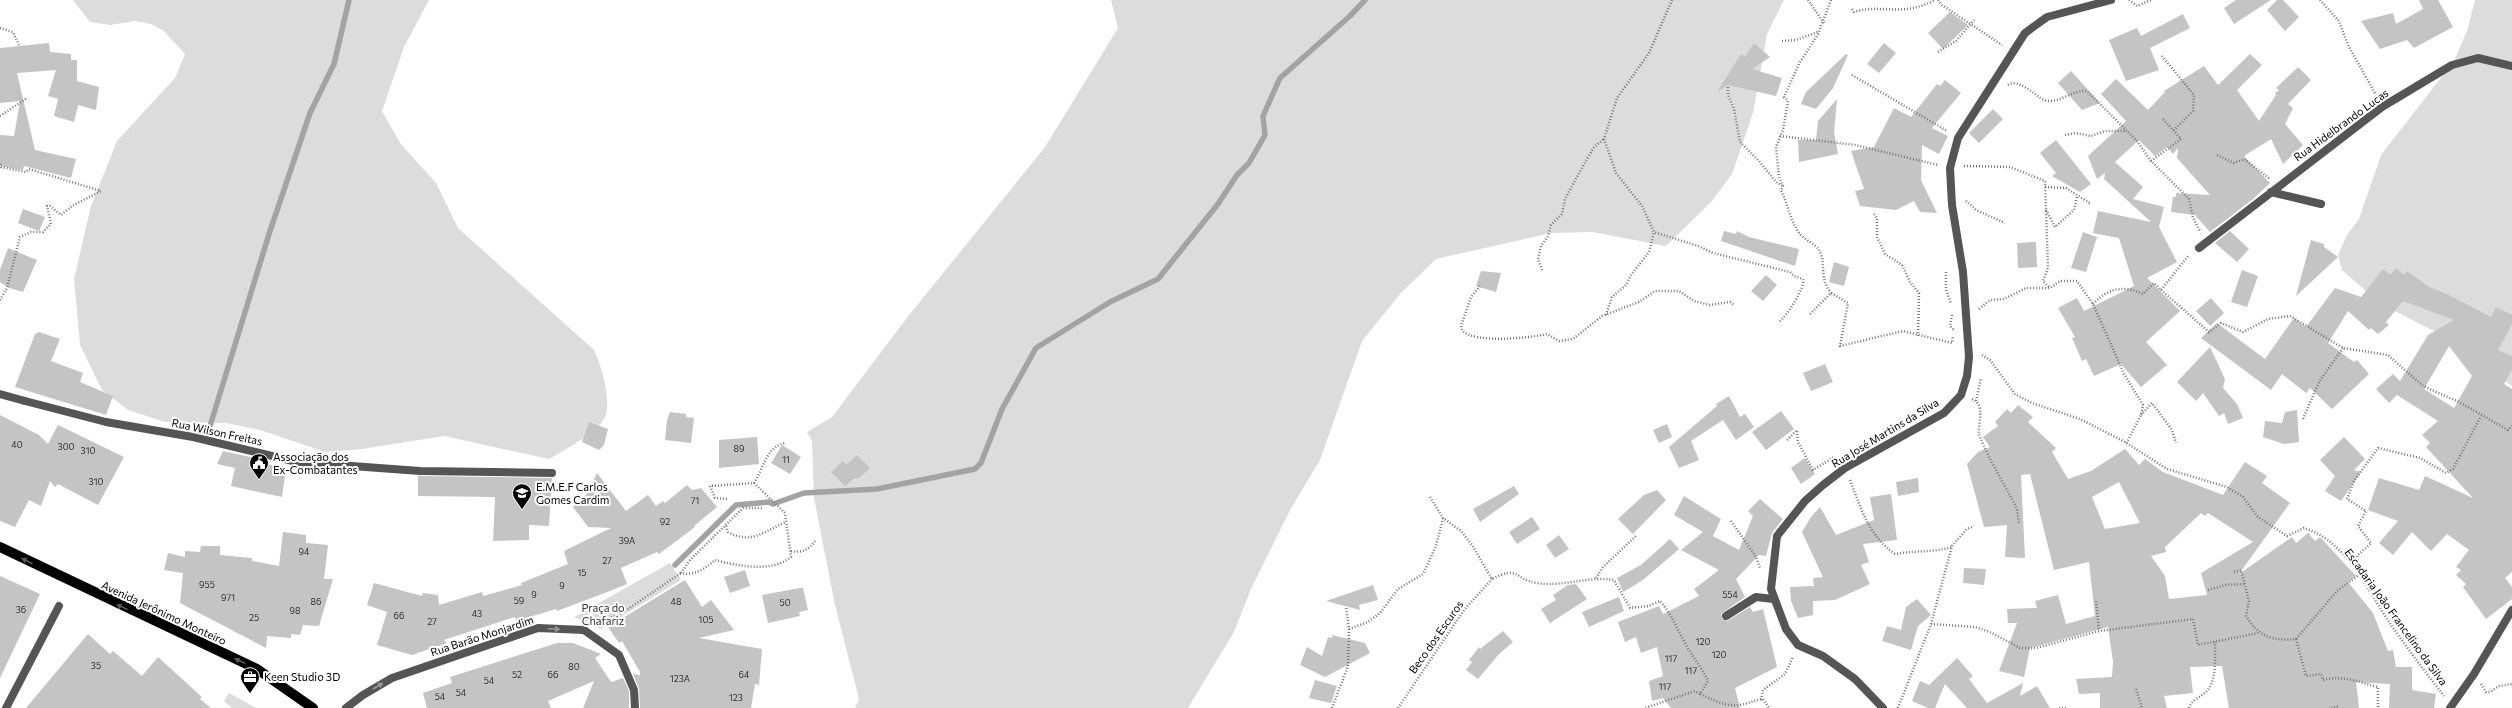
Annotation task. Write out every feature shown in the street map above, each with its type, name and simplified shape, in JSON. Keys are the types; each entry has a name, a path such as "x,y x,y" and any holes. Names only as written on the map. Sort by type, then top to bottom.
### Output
{"main road":[{"name":"Avenida Jerônimo Monteiro","path":"0,547 257,669 313,708"}],"street":[{"name":"Rua José Martins da Silva","path":"1883,708 1855,679 1823,656 1798,645 1786,629 1773,599 1771,589 1777,536 1805,502 1845,468 1944,413 1961,395 1967,376 1967,332 1950,168 1952,153 1958,138 1985,93 2025,33 2047,17 2111,0"},
{"name":"Rua Hidelbrando Lucas","path":"2196,248 2382,107 2452,65 2478,58 2512,66"},
{"path":"2271,192 2321,204"},
{"name":"Rua Wilson Freitas","path":"0,394 106,422 193,437 297,462 420,471 552,473"},
{"path":"1726,616 1756,597 1773,599"},
{"path":"6,708 59,606"},
{"path":"2451,707 2474,674 2512,610"},
{"name":"Rua Barão Monjardim","path":"346,708 363,695 392,678 538,628 584,630"},
{"path":"584,630 619,656 634,690 635,708"}],"path":[{"path":"1606,315 1612,298 1626,285 1631,275 1649,252 1653,243 1654,232 1642,206 1616,173 1604,139 1617,98 1649,53 1672,0"},
{"path":"1808,0 1824,23"},
{"path":"1831,0 1824,23 1818,32 1816,40 1799,64 1784,98 1788,101 1776,147 1776,160 1783,186 1781,190 1793,225 1804,238 1818,248 1821,254 1824,279 1831,293 1848,303 1840,346 1903,331 1918,336 1952,343 1954,331"},
{"path":"1852,9 1854,12 1862,10 1903,11 1935,0"},
{"path":"1938,0 1942,5 2012,53"},
{"path":"2129,0 2137,6 2151,0"},
{"path":"2320,0 2339,21 2348,45 2382,107"},
{"path":"1938,52 1956,41 1974,20"},
{"path":"0,28 13,32 19,45"},
{"path":"1782,41 1796,40 1818,32"},
{"path":"2162,56 2194,95 2193,111 2173,131"},
{"path":"1852,75 1958,138"},
{"path":"1985,93 2000,95 2009,83 2025,87 2045,100 2053,101 2087,91 2137,142 2151,161 2189,199 2193,218 2204,236 2214,235"},
{"path":"1728,88 1728,95 1734,109 1740,142 1759,161 1777,184 1783,186"},
{"path":"0,116 27,98"},
{"path":"2151,161 2181,139 2163,119"},
{"path":"2065,135 2075,132 2091,136 2105,131 2126,131"},
{"path":"1780,136 1855,145 1912,157 1950,168"},
{"path":"1542,270 1538,259 1541,246 1548,236 1551,225 1562,214 1565,199 1583,166 1599,141 1604,139"},
{"path":"1952,153 1961,161 1961,172"},
{"path":"2217,155 2234,163 2244,158 2259,171"},
{"path":"1961,166 1996,165 2010,167 2044,180 2046,187 2045,208 2048,268 2043,281 2050,288"},
{"path":"0,300 7,288 20,237 31,232 43,232 51,224 47,206 50,206 61,215 72,206 101,191 47,173 29,169 26,172 1,166"},
{"path":"2046,187 2066,188 2091,204"},
{"path":"1965,196 1966,202 1976,210 2005,223"},
{"path":"2045,208 2055,227 2074,210 2077,196"},
{"path":"1874,214 1877,218 1877,237 1885,254 1902,265 1910,282 1919,293 1918,336"},
{"path":"1654,232 1698,246 1713,254 1790,272 1794,276 1803,279 1802,290 1786,316 1779,322"},
{"path":"2161,290 2196,248"},
{"path":"1946,272 1946,289 1952,306 1950,326 1954,331 1967,332"},
{"path":"1975,313 1990,300 2004,299 2026,288 2050,288 2060,281 2077,281 2093,304 2124,374 2143,405 2141,415"},
{"path":"2093,304 2099,298 2114,290 2130,287 2143,294 2154,283 2210,332 2221,323 2243,332 2268,319 2290,316 2343,348 2388,355 2424,386 2508,430 2512,426"},
{"path":"1480,286 1471,297 1461,326 1464,334 1505,340 1532,338 1547,334 1558,341 1565,342 1581,334 1596,320 1639,302 1655,291 1679,291 1694,301 1706,304 1730,302 1734,305"},
{"path":"1810,314 1831,293"},
{"path":"2303,418 2319,382 2343,348"},
{"name":"Escadaria João Francelino da Silva","path":"1980,351 1983,357 1990,360 2015,394 2032,403 2080,419 2126,444 2167,469 2227,487 2243,497 2258,517 2287,536 2304,528 2320,533 2359,575 2411,654 2451,707"},
{"path":"1961,395 1976,401 1981,418 1979,434 2012,499 2019,524"},
{"path":"2126,444 2141,415 2152,403 2172,430 2176,442"},
{"path":"1931,624 1975,627 1990,632 2020,648 2036,648 2099,631 2194,619 2198,645 2258,633 2282,640 2296,639 2337,590 2359,575 2357,556 2371,543 2358,526 2366,511 2347,499 2354,481 2378,448 2420,458 2446,473 2453,469 2481,416"},
{"path":"1786,440 1797,430 1798,442 1813,470 1834,457 1845,468"},
{"path":"754,483 769,452 776,444 786,443"},
{"path":"1845,480 1849,478 1870,530 1883,546 1895,554 1916,550 1935,552 1952,546"},
{"path":"681,573 688,574 703,570 715,560 733,565 782,564 791,557 785,513 778,504 754,483 710,486 715,498 727,499"},
{"path":"1430,497 1443,518 1461,531 1472,544 1492,579"},
{"path":"584,630 628,609 681,573 690,560 743,508 762,508"},
{"path":"1349,630 1368,622 1380,613 1398,589 1423,574 1436,546 1443,518"},
{"path":"1731,521 1756,557 1761,572"},
{"path":"726,526 728,532 739,538 752,539 786,522"},
{"path":"1898,708 1931,624 1952,546 1967,529 1974,526"},
{"path":"1596,579 1603,567 1637,535"},
{"path":"791,551 801,553 810,548 815,541"},
{"path":"2234,572 2240,570 2249,601 2246,616 2258,633"},
{"name":"Beco dos Escuros","path":"1398,708 1464,610 1492,579 1507,572 1515,572 1536,583 1574,583 1596,579 1614,580 1630,608 1642,608 1660,601 1674,621 1684,641 1700,664 1708,680 1700,694"},
{"path":"2208,590 2225,585 2244,584"},
{"path":"2096,601 2099,631"},
{"path":"1332,708 1348,666 1349,630 1346,607"},
{"path":"2296,639 2306,676 2321,674 2323,680 2337,678 2356,679 2378,687 2378,708"},
{"path":"2188,708 2191,703 2208,690 2213,676 2215,641"},
{"path":"1761,700 1763,690 1785,674 1798,645"},
{"path":"2474,674 2486,692 2490,692 2499,686 2512,684"},
{"path":"2136,690 2142,708"},
{"path":"1645,708 1695,691 1729,704 1739,705 1756,698 1761,700 1763,699 1769,708"},
{"path":"2331,708 2338,706 2338,708"},
{"path":"2059,708 2068,708"}],"green space":[{"path":"73,0 429,0 404,47 382,111 400,143 436,183 458,228 594,350 603,374 607,394 604,419 594,430 579,441 549,459 444,436 362,449 325,452 260,430 226,423 165,422 128,410 102,390 80,345 74,279 91,206 117,141 175,78 185,54 164,31 151,24 135,21 110,25 90,22"},
{"path":"1111,0 1784,0 1767,34 1753,113 1732,174 1712,201 1666,246 1593,232 1551,233 1436,259 1401,293 1362,341 1320,460 1290,510 1251,589 1234,632 1188,708 855,708 859,699 835,605 814,498 812,441 807,432 832,417 906,319 1045,147 1118,28"},
{"path":"2475,0 2512,0 2512,386 2434,331 2381,304 2342,270 2338,255 2347,235 2359,219 2381,155 2454,61 2467,31"},
{"name":"Praça do Chafariz","path":"670,563 681,580 601,629 574,617"},
{"path":"229,693 256,708 232,708 224,701"}],"building":[{"path":"2236,0 2271,0 2234,24 2224,8"},
{"path":"2277,0 2283,0 2299,17 2285,31 2267,10"},
{"path":"2419,0 2438,0 2453,27 2414,48 2407,40 2380,49 2361,21 2393,13 2396,24 2423,9"},
{"path":"1950,12 1968,25 1943,49 1928,33"},
{"path":"2183,14 2190,28 2150,48 2159,70 2126,81 2109,40 2137,28 2141,36"},
{"path":"49,43 50,52 71,54 71,60 77,60 77,81 99,87 96,110 78,105 74,122 54,116 58,99 48,96 56,70 17,73 35,150 76,159 71,178 24,166 23,170 0,166 0,135 14,136 20,101 0,103 0,48"},
{"path":"1754,43 1770,57 1752,69 1782,78 1776,96 1728,85 1717,92 1741,54 1745,57"},
{"path":"1884,43 1896,53 1879,73 1867,64"},
{"path":"1846,54 1848,55 1833,88 1816,109 1801,104 1806,92"},
{"path":"2250,54 2262,65 2237,90 2259,121 2276,95 2275,93 2279,90 2276,88 2298,67 2311,80 2288,104 2293,108 2285,124 2303,145 2283,164 2271,139 2244,156 2270,183 2253,199 2210,232 2195,215 2171,212 2173,197 2176,197 2176,193 2210,195 2177,158 2178,148 2173,154 2167,147 2155,156 2139,140 2115,162 2143,187 2133,199 2164,207 2159,227 2177,262 2147,278 2180,311 2146,342 2167,365 2141,387 2121,364 2094,376 2086,359 2082,361 2072,338 2075,337 2058,308 2077,298 2084,311 2134,286 2119,238 2093,233 2098,211 2151,222 2104,179 2105,173 2097,179 2088,156 2126,121 2101,94 2116,79 2148,110 2165,92 2164,91 2204,66 2218,85"},
{"path":"2071,71 2100,103 2082,110 2058,83"},
{"path":"1945,80 1961,93 1932,128 1948,136 1939,154 1922,145 1921,180 1937,213 1920,212 1914,201 1896,210 1860,206 1855,191 1864,189 1851,151 1874,147 1894,108 1911,117 1937,84 1940,86"},
{"path":"1837,99 1834,132 1838,154 1799,162 1798,140 1816,140 1818,121"},
{"path":"1993,109 2003,119 1979,143 1969,133"},
{"path":"2056,140 2091,184 2080,192 2052,176 2056,173 2040,153"},
{"path":"23,209 45,217 39,231 18,223"},
{"path":"1724,231 1736,234 1737,231 1749,237 1799,249 1795,266 1721,241"},
{"path":"2230,231 2249,249 2237,262 2215,243"},
{"path":"2083,232 2097,237 2086,272 2071,268"},
{"path":"2311,240 2324,244 2324,247 2338,257 2296,296"},
{"path":"2036,242 2037,267 2018,268 2017,243"},
{"path":"8,248 37,260 23,292 9,288 0,282 0,270"},
{"path":"1834,262 1849,267 1844,286 1829,282"},
{"path":"2396,268 2404,275 2407,271 2429,287 2447,294 2491,317 2496,307 2512,315 2512,324 2498,350 2512,356 2512,369 2504,384 2512,389 2512,572 2505,578 2512,587 2512,599 2486,619 2463,587 2466,584 2456,575 2461,570 2456,567 2469,550 2447,534 2431,551 2412,532 2393,555 2379,543 2398,521 2368,510 2379,478 2419,490 2425,476 2473,498 2426,447 2430,443 2422,435 2438,421 2397,395 2389,403 2376,389 2393,374 2400,381 2428,335 2454,320 2403,301 2386,322 2389,325 2378,334 2371,328 2369,330 2348,311 2328,343 2354,362 2357,360 2369,374 2332,409 2310,388 2306,393 2282,374 2271,390 2201,338 2217,323 2265,359 2294,318 2306,327 2335,288 2361,297 2383,269 2390,275","holes":["2449,346 2472,376 2454,408 2424,389"]},
{"path":"2242,270 2258,276 2247,307 2231,302"},
{"path":"1481,271 1501,273 1496,292 1476,286"},
{"path":"1766,275 1777,285 1763,301 1751,291"},
{"path":"2211,298 2224,313 2210,326 2196,311"},
{"path":"39,332 60,339 51,361 83,373 80,382 113,396 106,415 15,387 35,334"},
{"path":"2210,347 2225,379 2223,388 2237,404 2243,418 2228,424 2224,413 2219,416 2203,393 2196,401 2177,382"},
{"path":"1825,364 1833,382 1811,391 1803,373"},
{"path":"1729,396 1740,417 1745,414 1754,427 1736,440 1723,420 1691,441 1699,460 1679,468 1669,447 1717,406 1716,404"},
{"path":"2018,405 2033,417 2028,422 2056,448 2052,452 2068,479 2091,471 2125,449 2139,465 2145,459 2163,472 2223,495 2245,462 2267,476 2262,483 2290,503 2239,574 2292,537 2296,543 2308,533 2315,541 2320,537 2356,576 2348,582 2373,613 2388,651 2393,650 2396,667 2412,667 2412,690 2436,694 2434,708 2389,708 2390,684 2356,682 2359,708 2229,708 2222,666 2190,667 2193,693 2164,696 2167,708 2100,708 2100,693 2079,694 2076,679 2112,677 2113,662 2108,627 2030,648 2024,677 1999,671 2017,623 2008,623 2007,609 2037,608 2035,601 2058,595 2066,624 2095,616 2089,562 2054,570 2030,474 2021,475 2025,558 2005,557 2007,525 1984,527 1967,464 1978,452 1990,447 1983,437 1998,426 1995,422 2007,409 2011,413","holes":["2119,482 2140,523 2105,529 2092,497","2201,513 2205,516 2208,513 2253,542 2201,573 2207,595 2169,599 2165,576 2151,556 2166,552 2165,547"]},
{"path":"2297,410 2299,442 2284,444 2263,437 2265,421 2282,423 2285,412"},
{"path":"1781,411 1794,429 1766,450 1752,432"},
{"path":"670,412 686,414 686,417 694,418 691,443 665,440 667,420"},
{"path":"0,415 39,435 48,444 58,425 124,457 98,505 58,484 55,487 50,481 41,506 29,500 15,527 0,521"},
{"path":"589,422 608,429 604,445 599,450 582,442"},
{"path":"1667,424 1672,437 1659,443 1653,430"},
{"path":"757,437 759,464 719,468 719,440"},
{"path":"2344,437 2365,459 2354,470 2361,472 2341,501 2325,491 2335,476 2320,460"},
{"path":"782,445 801,457 790,474 771,463"},
{"name":"Associação dos Ex-Combatantes","path":"223,451 268,461 267,464 286,468 282,497 231,486 235,468 217,464"},
{"path":"857,455 870,468 858,479 855,478 845,486 831,472 843,461 846,465"},
{"path":"1805,458 1815,474 1801,484 1791,468"},
{"path":"597,473 626,511 648,495 656,506 663,501 665,503 687,485 692,490 701,488 717,507 694,526 695,527 659,554 657,552 621,568 627,584 610,591 557,611 556,609 516,621 515,617 444,640 447,643 412,655 377,645 387,612 367,605 374,583 422,596 423,593 438,595 439,605 482,592 483,596 522,585 521,583 568,564 564,551 611,528 588,527 573,507 587,494"},
{"name":"E.M.E.F Carlos Gomes Cardim","path":"418,476 552,478 549,526 529,525 529,540 493,541 495,497 418,496"},
{"path":"1918,478 1919,492 1898,496 1896,482"},
{"path":"1514,486 1519,494 1480,522 1473,509"},
{"path":"1657,490 1666,500 1633,534 1618,519 1644,495"},
{"path":"1891,494 1897,540 1863,544 1869,562 1861,565 1870,584 1835,600 1813,601 1813,615 1798,618 1791,601 1790,587 1814,586 1813,578 1823,577 1802,532 1811,517 1820,507 1836,535 1874,520 1870,497"},
{"path":"1684,496 1721,519 1713,536 1739,550 1753,516 1748,511 1760,499 1783,519 1772,533 1766,556 1759,555 1736,579 1745,597 1721,614 1722,619 1727,621 1750,607 1753,612 1763,609 1777,667 1735,688 1740,708 1671,708 1663,698 1652,701 1649,681 1663,676 1657,647 1641,653 1636,637 1625,642 1618,622 1659,606 1663,614 1699,596 1694,589 1719,570 1681,550 1703,532 1674,515"},
{"path":"1532,517 1540,529 1517,544 1509,532"},
{"path":"283,532 306,535 306,543 328,545 324,579 333,579 319,626 303,625 300,635 291,634 291,638 267,636 266,648 180,603 183,573 164,570 168,553 185,557 185,551 200,552 201,546 220,546 220,555 252,558 252,561 279,566"},
{"path":"1559,535 1569,549 1555,558 1546,545"},
{"path":"1670,539 1679,549 1643,580 1623,592 1617,578 1641,565"},
{"path":"1964,568 1986,569 1984,585 1963,583"},
{"path":"745,570 750,586 730,593 724,577"},
{"path":"0,576 40,594 0,678"},
{"path":"685,580 702,607 711,600 734,630 699,638 762,649 759,685 755,684 751,708 640,708 639,689 633,674 640,675 640,672 622,641 619,643 608,627"},
{"path":"1576,584 1587,599 1550,623 1541,609 1556,600 1553,595 1568,585"},
{"path":"1373,585 1378,600 1359,605 1360,610 1326,601"},
{"path":"803,588 808,610 799,612 800,616 768,623 762,595"},
{"path":"1619,597 1624,611 1589,627 1582,612"},
{"path":"1917,599 1931,615 1918,626 1911,650 1882,641 1887,626 1901,630 1906,607"},
{"path":"1503,631 1513,642 1499,654 1478,679 1466,670 1472,662 1469,660 1479,647 1480,649"},
{"path":"88,634 110,654 113,651 142,676 158,657 202,697 200,699 211,708 26,708"},
{"path":"1332,635 1365,643 1370,653 1325,677 1300,665 1307,647 1322,656 1328,637 1332,638"},
{"path":"557,643 573,643 601,654 595,658 611,682 623,678 629,691 629,708 583,708 594,681 548,701 551,708 427,708 423,693 452,683 450,677"},
{"path":"1957,658 1973,676 1969,679 1987,703 2023,683 2020,696 2037,686 2050,708 1967,708 1945,684 1935,708 1928,708 1912,701 1920,681 1929,685"},
{"path":"1315,680 1337,686 1331,703 1309,698"}],"waterway":[{"path":"210,426 269,234 310,113 334,64 349,0"},
{"path":"675,565 736,505 769,502 773,504 804,493 877,489 975,469 981,463 1002,409 1036,348 1110,302 1158,279 1218,204 1237,175 1249,163 1265,135 1263,116 1280,78 1350,16 1365,0"}],"place":[{"name":"Associação dos Ex-Combatantes","path":"259,480"},
{"name":"E.M.E.F Carlos Gomes Cardim","path":"522,510"},
{"name":"Keen Studio 3D","path":"250,694"}]}
